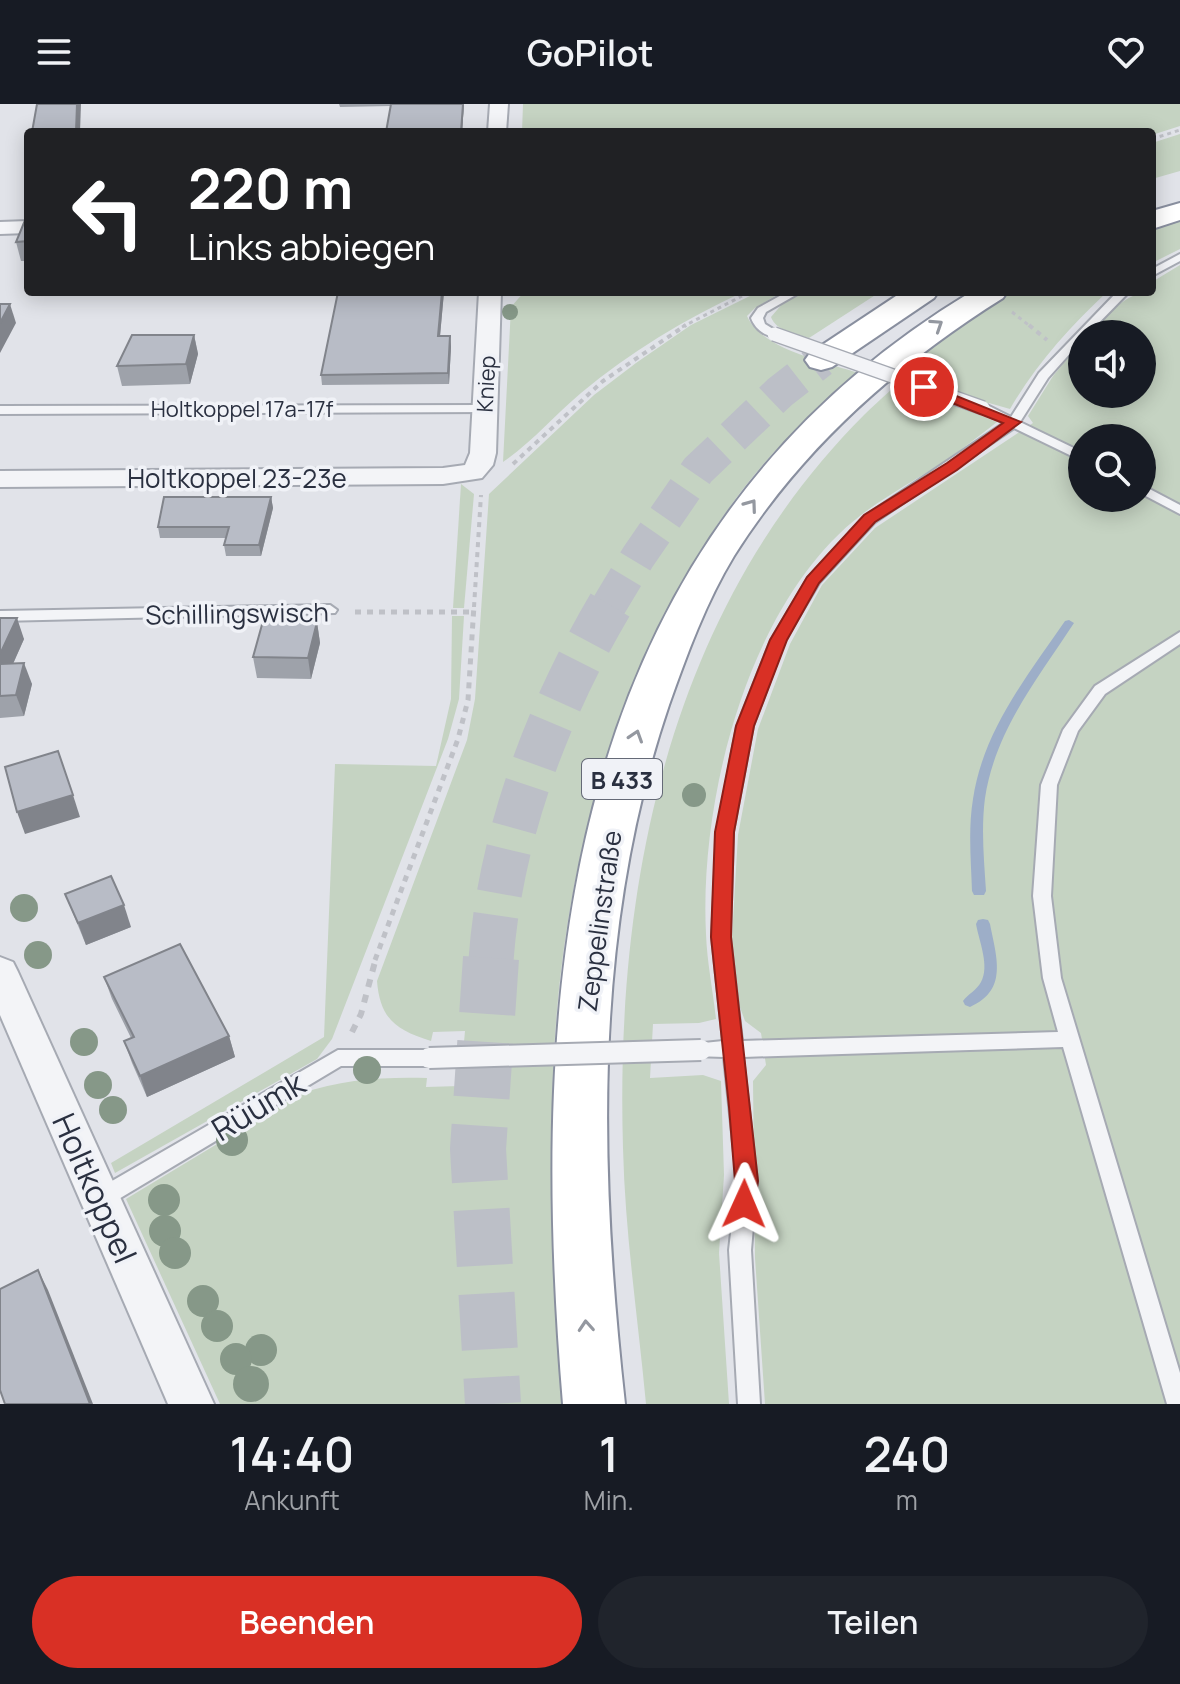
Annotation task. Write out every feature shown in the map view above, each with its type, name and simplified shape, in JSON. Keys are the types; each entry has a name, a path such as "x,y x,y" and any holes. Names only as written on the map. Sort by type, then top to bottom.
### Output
{"highway":[{"path":"1156,191 1180,184"},
{"path":"1156,219 1180,211"},
{"path":"821,360 917,296"},
{"name":"Zeppelinstraße","path":"594,1404 585,1328 580,1205 580,1087 589,953 613,817 648,699 684,614 715,556 758,495 831,414 888,361 930,330 1002,302"}],"street":[{"path":"497,128 499,104"},
{"path":"0,228 24,227"},
{"name":"Kniep","path":"473,472 480,465 483,453 490,296"},
{"name":"Holtkoppel 23-23e","path":"0,479 443,476 473,472"},
{"name":"Holtkoppel","path":"0,972 191,1404"}],"lane":[{"path":"1156,271 1180,257"},
{"path":"788,296 762,310 757,318 760,326 774,334 983,408 1068,450"},
{"path":"749,1404 740,1250 747,1181 721,937 725,832 745,726 778,640 813,581 870,519 1014,422 1043,376 1119,296"},
{"name":"Holtkoppel 17a-17f","path":"0,410 485,409"},
{"path":"1156,497 1180,510"},
{"name":"Schillingswisch","path":"0,616 330,610"},
{"path":"1178,1404 1052,978 1042,896 1049,785 1071,730 1100,690 1180,637"},
{"path":"338,1058 1071,1039"},
{"name":"Rüümk","path":"99,1200 338,1058"}],"path":[{"path":"1156,138 1180,130"},
{"path":"338,1058 361,1014 368,979 458,739 468,700 481,495 473,472 504,471 587,394 632,360 688,323 743,296"},
{"path":"1002,302 1053,347 1065,350"},
{"name":"Schillingswisch","path":"330,610 474,612"}],"green space":[{"path":"523,104 1180,104 1180,126 1156,134 1156,128 522,128"},
{"path":"1180,134 1180,171 1156,178 1156,142"},
{"path":"1180,220 1180,249 1156,261 1156,228"},
{"path":"1180,265 1180,1404 765,1404 755,1258 753,1081 766,1065 761,1033 745,1021 737,999 732,938 738,835 758,729 790,644 822,585 875,528 1033,423 1028,416 1068,358 1068,408 1156,408 1156,320 1103,320 1133,296 1156,296 1156,280"},
{"path":"521,296 735,296 638,350 581,393 503,462 511,307"},
{"path":"750,296 775,296 747,316 754,327 795,353 858,373 769,458 743,489 694,560 654,637 620,717 594,800 574,885 561,972 554,1059 553,1177 570,1404 220,1404 126,1199 300,1094 347,1082 378,1079 427,1078 426,1087 460,1086 465,1031 433,1032 431,1041 399,1027 386,1014 377,981 467,740 475,699 489,494 594,395 691,325"},
{"path":"798,296 874,296 809,338 782,329 774,322 771,317 783,303"},
{"path":"1005,296 1103,296 1078,320 1068,320 1068,331 1010,409 989,403 977,414 997,422 861,515 822,552 789,598 761,650 739,706 722,764 712,823 706,880 707,945 716,1019 699,1023 653,1024 650,1078 703,1075 721,1081 724,1175 719,1253 729,1404 646,1404 624,1180 623,1048 630,949 645,850 668,754 700,662 743,574 798,491 864,415 908,373 927,346 956,324"},
{"path":"461,484 474,494 464,608 453,608"},
{"path":"452,616 464,616 459,699 448,739 332,1039 317,1059 115,1173 111,1163 324,1037 335,764 436,766 451,699"}],"building":[{"path":"37,104 77,104 76,128 33,128"},
{"path":"391,104 463,104 461,128 387,128"},
{"path":"24,223 24,241 16,242"},
{"path":"337,296 442,296 438,336 450,336 448,373 321,375"},
{"path":"0,304 10,304 0,323"},
{"path":"132,335 194,335 186,364 117,366"},
{"path":"164,497 271,497 259,545 224,545 229,527 158,527"},
{"path":"0,618 17,618 0,654"},
{"path":"263,621 317,622 308,658 253,657"},
{"path":"24,663 16,695 0,696 0,664"},
{"path":"58,751 73,795 17,812 5,767"},
{"path":"111,876 124,905 78,923 65,894"},
{"path":"180,944 229,1036 140,1076 124,1041 134,1037 104,977"},
{"path":"38,1270 90,1404 5,1404 0,1390 0,1289"}],"waterway":[{"path":"979,891 978,809 991,750 1014,705 1069,623"},
{"path":"970,1001 987,986 990,977 990,958 983,924"}],"tunnel":[{"path":"608,607 698,470 780,392 821,360"},
{"path":"491,960 505,867 530,776 566,688 610,605"},
{"path":"491,958 478,1149 493,1404"}],"route":[{"path":"744,1204 747,1181 721,937 725,832 745,726 778,640 813,581 870,519 1014,422 924,387"}]}
